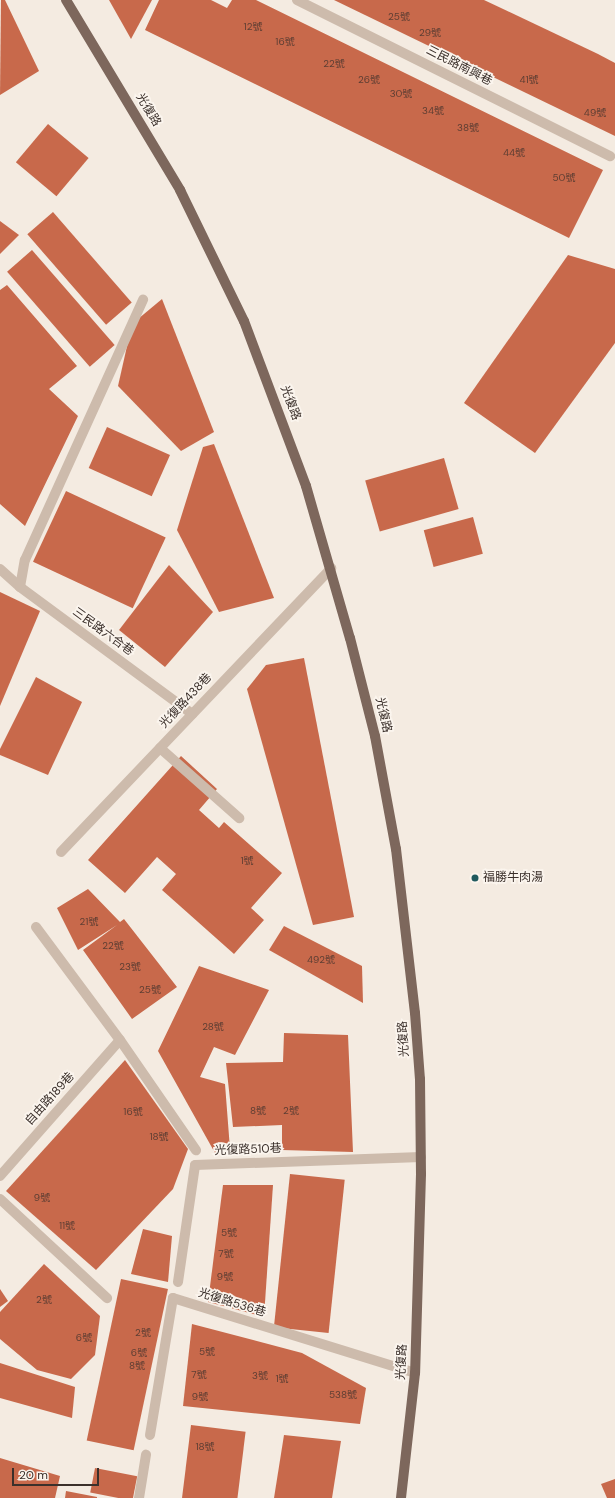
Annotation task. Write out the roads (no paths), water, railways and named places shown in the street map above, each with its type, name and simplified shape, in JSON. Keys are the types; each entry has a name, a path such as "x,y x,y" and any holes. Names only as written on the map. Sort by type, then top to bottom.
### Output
{"main road":[{"name":"光復路","path":"66,0 180,190 206,239 244,321 288,433 331,568 374,736 390,815 415,1013 420,1079 421,1157 416,1373 401,1498"}],"lane":[{"name":"三民路南興巷","path":"297,0 610,156"},
{"path":"20,587 25,560 143,300"},
{"name":"光復路438巷","path":"61,852 331,568"},
{"name":"三民路六合巷","path":"0,569 20,587 192,714"},
{"path":"160,748 239,818"},
{"path":"36,927 120,1040 196,1150"},
{"name":"自由路189巷","path":"0,1176 120,1040"},
{"name":"光復路510巷","path":"178,1282 195,1165 421,1157"},
{"path":"0,1199 107,1298"},
{"name":"光復路536巷","path":"150,1435 173,1298 416,1373"},
{"path":"139,1498 146,1455"}],"place":[{"name":"福勝牛肉湯","path":"475,878"}]}
